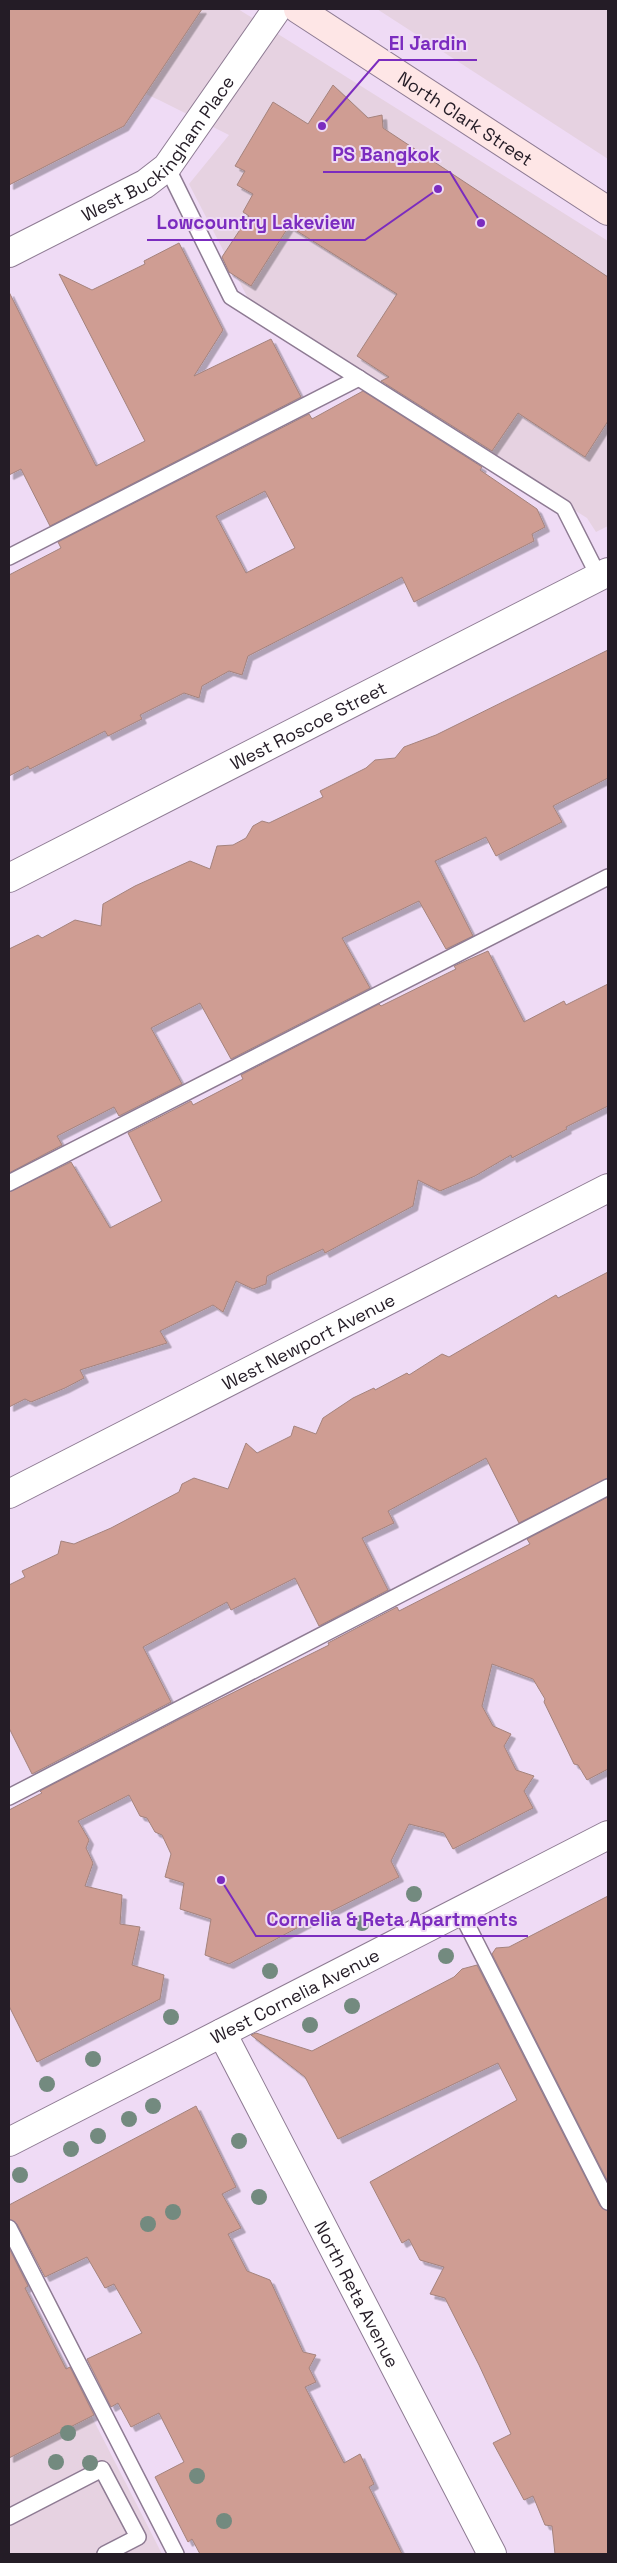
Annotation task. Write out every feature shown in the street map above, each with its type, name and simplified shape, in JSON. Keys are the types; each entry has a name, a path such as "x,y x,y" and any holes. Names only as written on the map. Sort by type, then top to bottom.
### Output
{"main road":[{"name":"North Clark Street","path":"298,9 608,211"}],"street":[{"name":"West Buckingham Place","path":"9,253 145,184 167,167 277,9"},
{"name":"West Roscoe Street","path":"9,878 604,574"},
{"name":"West Newport Avenue","path":"9,1494 608,1188"},
{"name":"West Cornelia Avenue","path":"9,2142 608,1835"},
{"name":"North Reta Avenue","path":"222,2033 492,2554"}],"lane":[{"path":"167,167 231,297 564,508 604,574"},
{"path":"9,557 359,378"},
{"path":"9,1183 608,877"},
{"path":"9,1797 608,1487"},
{"path":"460,1911 608,2202"},
{"path":"9,2228 176,2554"},
{"path":"9,2517 102,2468 138,2537 105,2554"}],"shaded area":[{"path":"9,9 238,9 608,241 608,526 596,532 587,518 252,306 189,184 229,135 159,100 9,32"},
{"path":"377,9 608,9 608,159"},
{"path":"9,2255 162,2554 9,2554"}],"building":[{"path":"9,9 202,9 124,126 9,185"},
{"path":"333,85 368,118 382,115 383,128 608,277 608,421 585,457 518,413 492,451 381,381 389,377 357,356 397,294 289,226 251,286 229,272 222,257 249,216 243,212 253,194 237,185 245,171 235,166 273,102 308,124"},
{"path":"179,243 223,330 194,376 271,339 301,397 50,526 21,469 9,475 9,292 96,466 145,441 59,274 92,290 145,264 144,261"},
{"path":"363,391 482,467 480,470 537,509 545,527 532,534 534,541 414,602 402,577 248,656 242,675 229,671 202,686 199,698 184,693 140,715 142,719 108,736 105,731 30,769 28,766 9,776 9,575 61,548 58,542 309,414 312,419","holes":["265,491 295,548 246,573 216,516"]},
{"path":"608,650 608,778 553,806 562,822 496,856 486,837 435,861 473,936 446,949 419,901 342,938 370,988 231,1059 200,1003 151,1028 182,1084 119,1116 114,1107 57,1136 62,1145 9,1173 9,949 38,935 42,938 75,920 101,926 103,904 135,886 190,861 210,869 217,846 233,845 246,838 253,826 262,821 269,823 323,797 320,791 366,768 375,760 395,758 404,747 436,735"},
{"path":"488,951 524,1022 564,1001 566,1005 608,984 608,1106 566,1127 567,1129 512,1158 511,1155 475,1176 440,1191 418,1180 413,1206 325,1253 323,1249 267,1276 266,1284 253,1289 236,1281 223,1312 213,1305 160,1331 167,1343 80,1370 84,1378 65,1388 31,1402 25,1399 9,1407 9,1192 71,1162 110,1228 162,1201 128,1133 191,1101 193,1105 243,1079 241,1075 379,1004 381,1006 456,969 454,966"},
{"path":"608,1272 608,1478 519,1523 486,1458 388,1511 394,1523 362,1538 388,1590 319,1626 295,1578 231,1610 227,1602 143,1647 171,1702 32,1774 9,1728 9,1585 25,1577 22,1571 58,1554 61,1541 74,1544 111,1528 179,1492 182,1484 194,1478 228,1489 246,1443 257,1453 291,1436 294,1426 316,1434 323,1418 353,1398 374,1388 375,1390 407,1373 409,1375 442,1354 449,1357 556,1295 558,1298"},
{"path":"608,1497 608,1769 587,1780 578,1765 574,1764 544,1702 545,1699 533,1679 492,1664 482,1706 493,1726 511,1734 504,1746 516,1770 534,1776 524,1791 533,1808 453,1849 444,1833 409,1824 391,1861 399,1877 229,1964 205,1955 211,1919 180,1909 184,1883 165,1877 171,1854 162,1835 155,1832 147,1818 140,1816 129,1795 78,1821 89,1840 86,1848 93,1863 85,1886 122,1895 120,1924 140,1927 132,1965 164,1975 160,1999 37,2062 9,2006 9,1810 42,1793 40,1791 329,1645 328,1643 397,1607 399,1611 530,1544 527,1539"},
{"path":"608,1896 608,2182 492,1954 496,1948 509,1947"},
{"path":"477,1965 600,2206 608,2211 608,2554 555,2554 552,2526 545,2525 533,2496 524,2500 493,2443 511,2434 479,2365 445,2298 430,2294 444,2267 420,2260 409,2239 402,2243 370,2182 517,2100 498,2063 338,2139 305,2077 251,2035 256,2033 312,2051 454,1977 462,1969"},
{"path":"196,2106 236,2187 222,2194 241,2228 228,2234 247,2271 270,2280 303,2352 316,2355 309,2368 316,2382 305,2387 344,2463 360,2454 374,2484 369,2487 402,2554 200,2554 192,2539 188,2542 155,2477 184,2462 159,2413 131,2427 118,2403 111,2407 87,2359 142,2333 114,2284 105,2288 87,2257 45,2277 17,2224 9,2219 9,2205"},
{"path":"9,2248 28,2286 25,2288 66,2369 70,2367 94,2415 9,2458"}],"place":[{"name":"El Jardin","path":"322,126"},
{"name":"Lowcountry Lakeview","path":"438,189"},
{"name":"PS Bangkok","path":"481,223"},
{"name":"Cornelia & Reta Apartments","path":"221,1880"}]}
